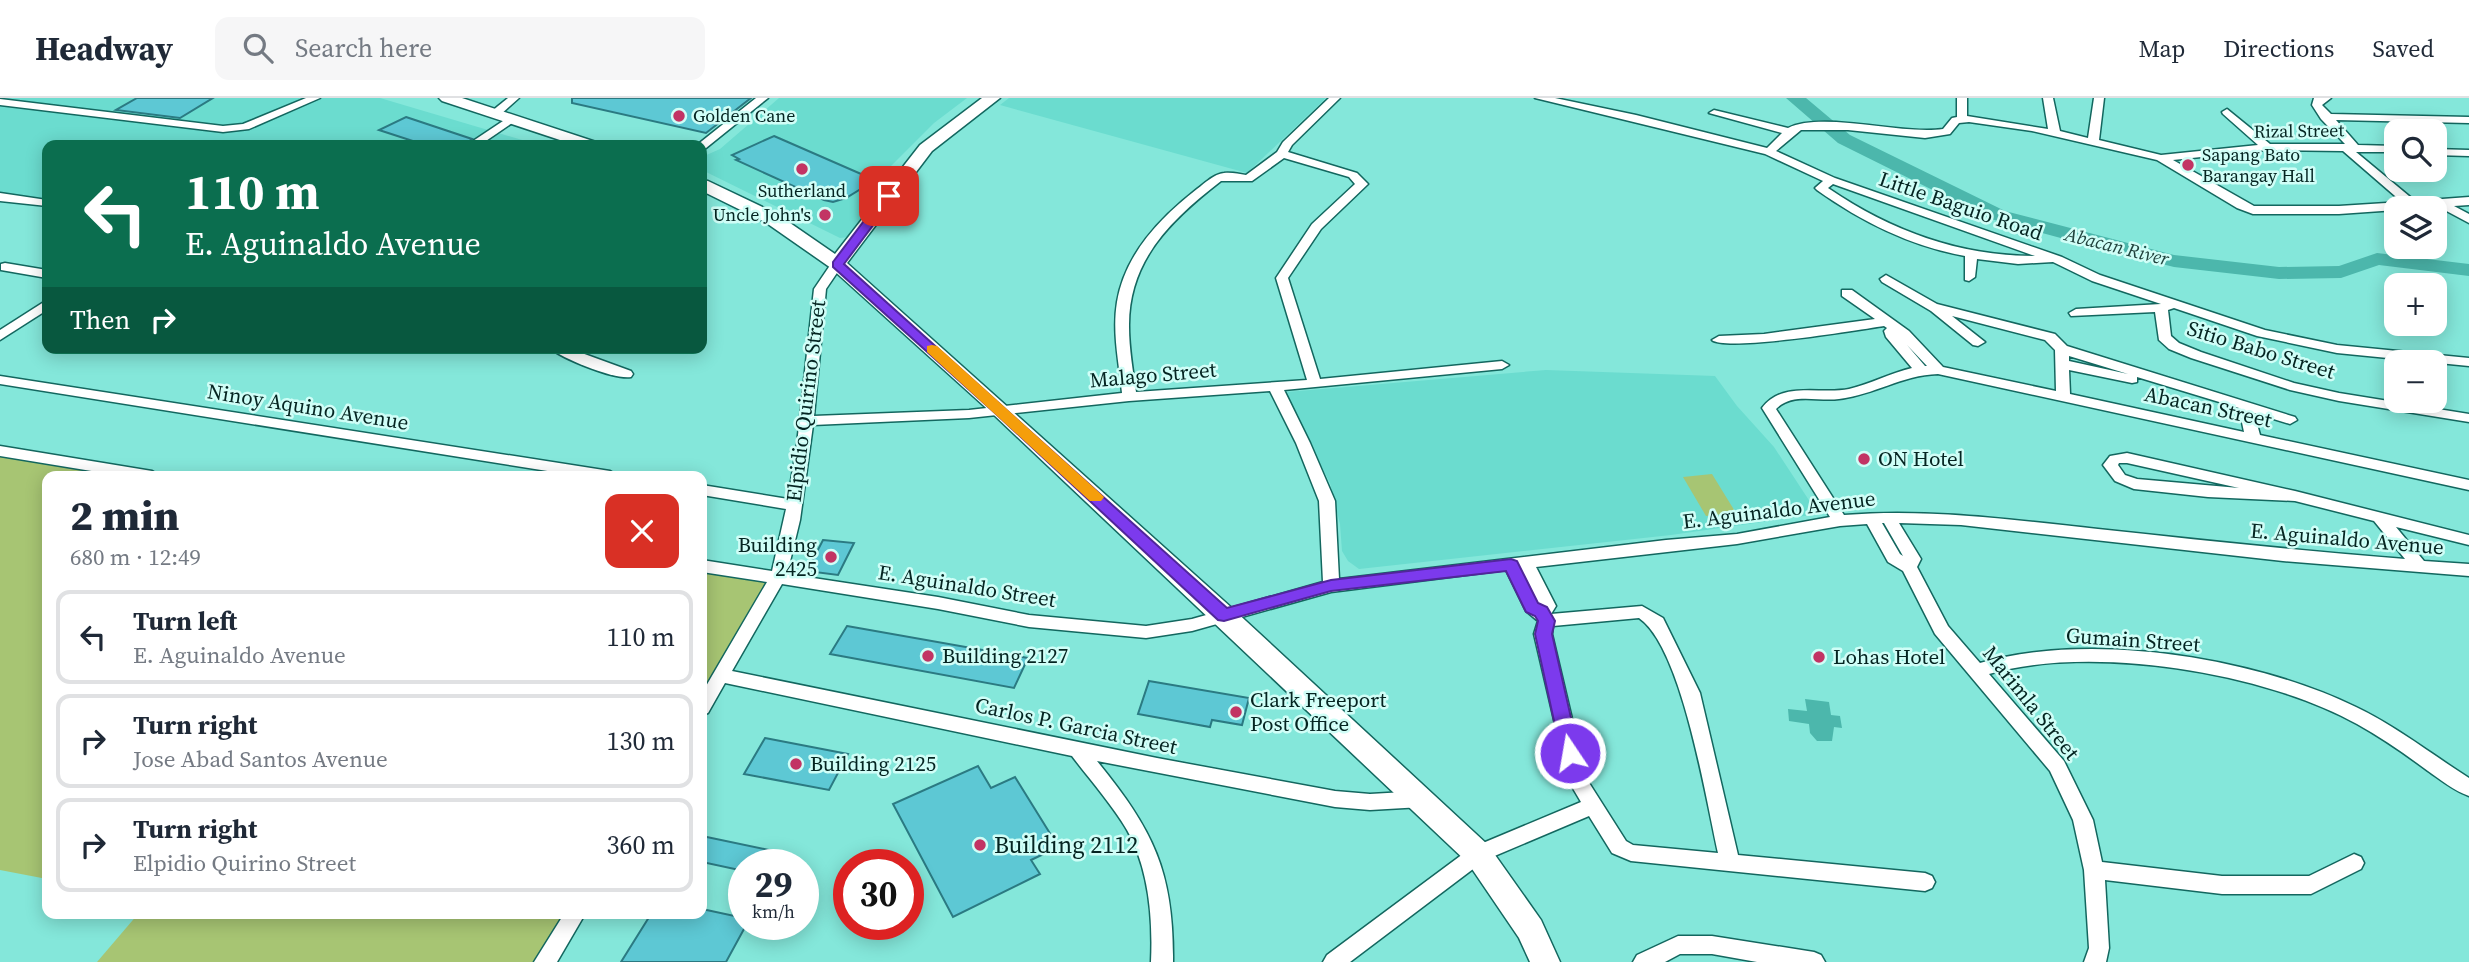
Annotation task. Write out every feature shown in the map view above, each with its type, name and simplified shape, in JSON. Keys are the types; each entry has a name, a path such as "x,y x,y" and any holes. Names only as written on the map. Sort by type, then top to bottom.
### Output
{"main road":[{"path":"447,98 575,140"},
{"name":"Elpidio Quirino Street","path":"837,264 926,148 992,98"},
{"path":"707,187 771,218 837,264 1224,615 1478,854 1530,929 1545,962"}],"street":[{"path":"0,102 223,129 245,127 315,98"},
{"path":"496,113 514,98"},
{"path":"707,142 763,98"},
{"path":"1129,397 1122,325 1126,293 1138,260 1151,238 1182,205 1217,179 1225,176 1248,179 1282,154 1287,145 1335,98"},
{"name":"Little Baguio Road","path":"1540,98 1643,119 1769,152 1831,180 2058,260 2166,307 2299,342 2337,349 2469,362"},
{"path":"1962,98 1962,118"},
{"path":"2048,98 2055,135"},
{"path":"2093,144 2099,98"},
{"path":"2326,98 2318,100 2316,105 2325,117 2349,147 2402,196"},
{"path":"2227,112 2267,147"},
{"path":"1714,113 1795,129 1848,127 1934,135 1946,132 1953,122 1962,118 2032,128 2161,159 2241,206 2253,210 2339,210 2384,206"},
{"path":"2325,117 2469,120"},
{"path":"481,140 513,119"},
{"path":"1769,152 1795,129"},
{"name":"Rizal Street","path":"2161,159 2267,147 2384,148"},
{"path":"2447,152 2469,153"},
{"path":"1282,154 1353,175 1362,184 1338,203 1306,237 1282,278 1315,384"},
{"path":"1831,180 1821,188 1872,219 1934,246 1971,256 2022,261 2058,260"},
{"path":"0,197 42,203"},
{"path":"2447,204 2469,201"},
{"path":"2447,206 2469,219"},
{"path":"1969,277 1971,256"},
{"name":"Elpidio Quirino Street","path":"707,700 778,578 808,421 813,336 820,289 837,264"},
{"path":"5,268 42,273"},
{"path":"1886,279 1932,307 1978,342"},
{"path":"1847,293 1904,334 1938,370"},
{"path":"0,336 42,307"},
{"path":"1932,307 2038,332 2050,337 2062,349 2290,420"},
{"path":"2076,313 2166,307"},
{"name":"Sitio Babo Street","path":"2166,307 2164,337 2174,346 2196,355 2290,386 2339,397 2469,418"},
{"path":"1719,340 1790,335 1887,323"},
{"path":"1887,323 1893,337 1920,369"},
{"path":"2062,349 2063,397"},
{"path":"570,354 625,374"},
{"path":"2062,364 2131,379 2166,381"},
{"name":"Malago Street","path":"808,421 959,415 1129,397 1315,384 1502,365"},
{"name":"Abacan Street","path":"1839,521 1769,408 1774,401 1787,396 1838,395 1920,369 1938,370 2469,485"},
{"name":"Ninoy Aquino Avenue","path":"0,380 578,471"},
{"path":"1275,387 1303,443 1327,501 1331,586"},
{"path":"2246,406 2247,422 2254,439"},
{"path":"0,451 122,471"},
{"path":"2295,496 2208,492 2134,484 2120,478 2110,465 2115,460 2127,458 2295,496 2469,540"},
{"path":"2196,473 2208,492"},
{"path":"707,491 794,505"},
{"name":"E. Aguinaldo Avenue","path":"1224,615 1331,586 1737,539 1839,521 1880,517 1961,520 2256,553 2469,570"},
{"name":"Marimla Street","path":"1880,517 1894,558 1909,567 1924,602 1941,630 2057,766 2083,820 2094,870 2099,948 2095,962"},
{"path":"2380,518 2419,566"},
{"path":"1518,564 1532,607 1544,617 1642,612 1657,622 1691,693 1730,864"},
{"name":"E. Aguinaldo Street","path":"707,567 1029,621 1110,630 1164,630 1224,615"},
{"path":"1544,617 1543,634 1577,780 1619,847 1631,853 1925,882"},
{"name":"Gumain Street","path":"1976,671 1995,663 2066,656 2186,663 2255,678 2314,696 2349,711 2469,788"},
{"name":"Carlos P. Garcia Street","path":"722,676 1078,750 1335,799 1370,802 1422,799"},
{"path":"1078,750 1138,832 1152,866 1160,904 1162,962"},
{"path":"1334,962 1478,854 1592,806"},
{"path":"2094,870 2222,885 2311,885 2354,863"},
{"path":"545,962 572,919"},
{"path":"1644,962 1678,945 1712,944 1814,962"}],"shaded area":[{"path":"0,98 380,98 522,140 42,140 42,199 0,193"},
{"path":"779,98 967,98 934,123 867,190 886,194 848,237 840,238 707,172 707,155 720,149"},
{"path":"1009,98 1326,98 1247,173 1000,105"},
{"path":"1546,370 1715,376 1737,406 1774,447 1818,514 1671,535 1359,569 1348,561 1342,551 1340,524 1330,483 1288,401 1287,392"},
{"path":"1805,699 1829,702 1831,715 1840,716 1842,728 1834,727 1832,741 1817,741 1810,733 1809,724 1789,721 1788,709 1807,711"}],"green space":[{"path":"0,455 95,471 42,471 42,878 0,870"},
{"path":"1712,474 1736,513 1706,516 1683,477"},
{"path":"707,572 773,583 707,684"},
{"path":"134,919 566,919 539,962 97,962"}],"building":[{"path":"137,98 213,98 180,118 116,110"},
{"name":"Golden Cane","path":"572,98 751,98 706,133 572,103"},
{"path":"406,117 472,139 410,140 379,130"},
{"name":"Sutherland","path":"774,136 868,177 865,179 872,182 846,198 833,202 736,160 739,159 732,155"},
{"name":"Building 2425","path":"823,540 854,543 838,575 807,571"},
{"name":"Building 2127","path":"847,626 1028,658 1014,688 830,654"},
{"path":"1149,681 1249,698 1242,725 1212,720 1210,727 1138,714"},
{"name":"Building 2125","path":"765,738 848,754 829,790 744,774"},
{"name":"Building 2112","path":"978,766 991,788 1015,777 1051,835 1042,839 1050,851 1031,860 1040,874 953,917 924,862 924,849 917,849 893,804"},
{"path":"707,837 764,849 728,849 728,868 707,863"},
{"path":"707,910 728,915 728,940 738,940 726,962 621,962 648,919 707,919"}],"waterway":[{"name":"Abacan River","path":"1795,98 1844,139 1998,215 2101,243 2174,261 2279,273 2341,272 2377,259 2469,270"}],"slow traffic":[{"path":"932,349 1096,497"}],"place":[{"name":"Golden Cane","path":"679,116"},
{"name":"Sapang Bato Barangay Hall","path":"2188,165"},
{"name":"Sutherland","path":"802,169"},
{"name":"Uncle John's","path":"825,215"},
{"name":"ON Hotel","path":"1864,459"},
{"name":"Building 2425","path":"831,557"},
{"name":"Building 2127","path":"928,656"},
{"name":"Lohas Hotel","path":"1819,657"},
{"name":"Clark Freeport Post Office","path":"1236,712"},
{"name":"Building 2125","path":"796,764"},
{"name":"Building 2112","path":"980,845"}],"route":[{"path":"889,196 837,264 1224,615 1331,586 1511,565 1532,607 1541,612 1546,621 1543,634 1570,753"}]}
